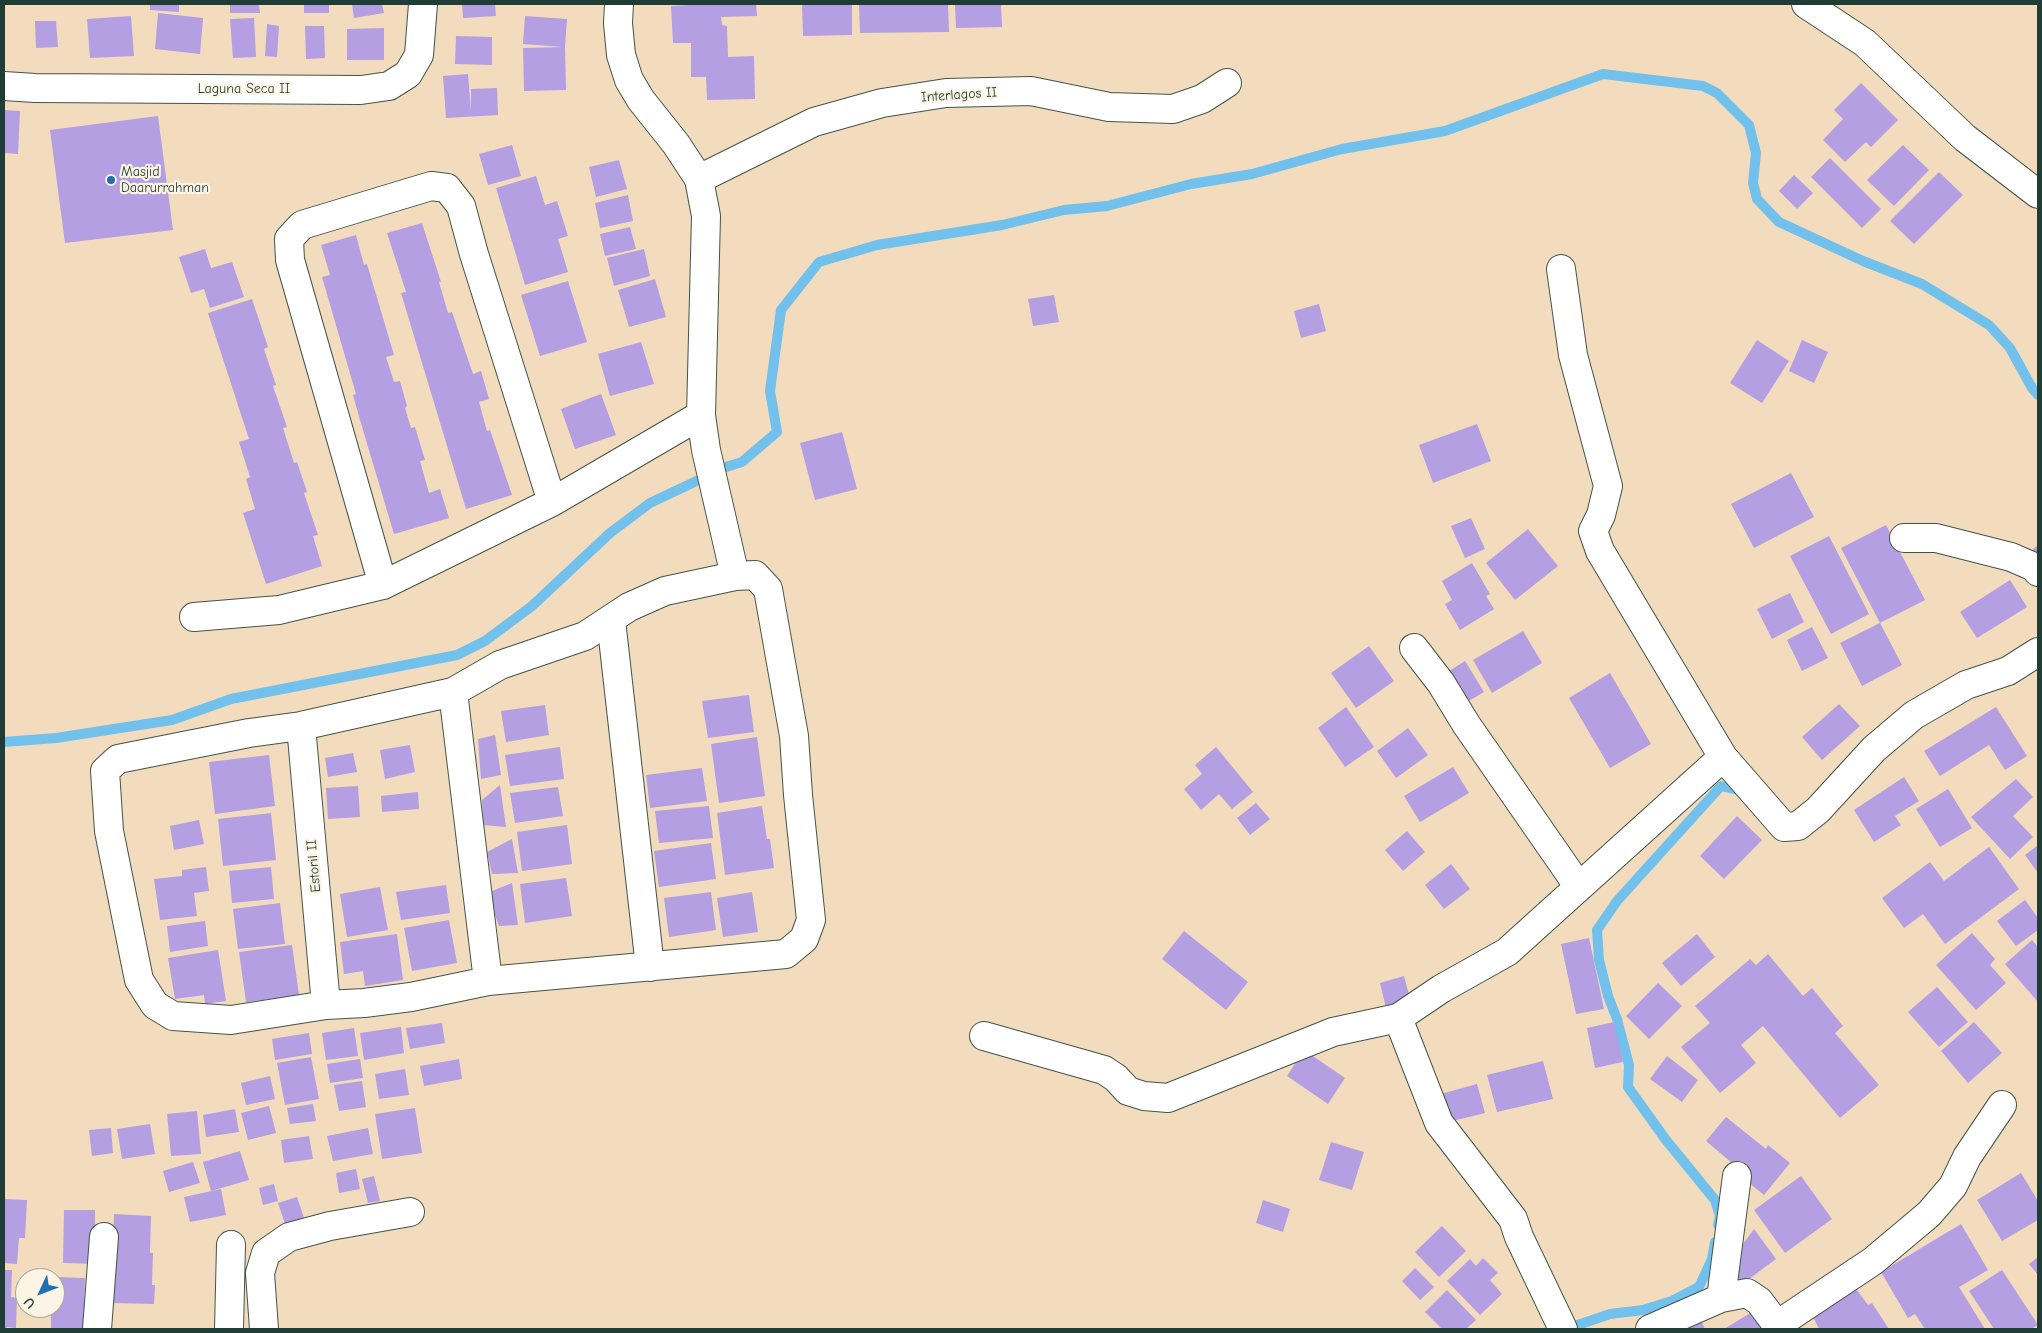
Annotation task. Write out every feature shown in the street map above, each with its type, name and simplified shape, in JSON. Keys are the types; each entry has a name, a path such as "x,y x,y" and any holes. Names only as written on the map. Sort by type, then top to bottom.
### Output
{"street":[{"name":"Laguna Seca II","path":"4,86 44,88 361,90 389,86 408,74 419,55 423,4"},
{"path":"619,4 618,24 621,55 628,80 641,100 676,144 699,179 706,216 701,415 706,450 735,576"},
{"path":"1806,4 1865,43 1964,138 2038,194"},
{"name":"Interlagos II","path":"699,179 814,122 882,103 946,93 1031,91 1109,106 1173,109 1202,99 1227,83"},
{"path":"383,585 290,260 289,239 302,225 431,186 447,188 461,206 474,254 552,502"},
{"path":"1561,269 1573,355 1608,486 1601,515 1593,530 1600,551 1722,757 1784,827 1798,826 1818,810 1874,749 1914,715 1966,685 2008,671 2038,652"},
{"path":"194,617 279,610 383,585 552,502 701,415"},
{"path":"1904,538 1936,538 2012,557 2034,567 2038,572"},
{"path":"735,576 755,576 768,589 794,736 811,920 804,939 786,954 488,981 411,997 364,1003 326,1005 231,1020 173,1016 155,1005 139,980 109,831 105,771 118,759 249,733 301,726 453,692 500,666 585,636 628,607 665,590 735,576"},
{"path":"611,620 650,967"},
{"path":"1414,648 1441,683 1466,724 1579,888"},
{"path":"453,692 488,981"},
{"name":"Estoril II","path":"301,726 326,1005"},
{"path":"984,1036 1104,1070 1116,1078 1128,1091 1144,1096 1168,1098 1333,1032 1398,1018 1442,989 1507,952 1722,757"},
{"path":"1398,1018 1439,1124 1513,1219 1519,1237 1560,1323"},
{"path":"1650,1329 1721,1298 1747,1294 1760,1301 1779,1327 1873,1261 1929,1214 1952,1186 1967,1157 2002,1105"},
{"path":"1721,1298 1737,1176"},
{"path":"264,1329 260,1273 266,1253 289,1237 330,1226 410,1212"},
{"path":"97,1329 104,1237"},
{"path":"229,1329 231,1245"}],"building":[{"path":"150,4 179,4 179,12 150,10"},
{"path":"230,4 259,4 260,13 230,13"},
{"path":"304,4 329,4 329,13 304,13"},
{"path":"352,4 382,4 384,13 354,18"},
{"path":"462,4 495,4 496,16 463,18"},
{"path":"756,4 757,16 721,17 722,25 727,26 728,57 754,56 755,99 707,100 706,77 691,77 691,43 673,43 671,6"},
{"path":"802,4 852,4 852,35 803,36"},
{"path":"859,4 948,4 949,32 860,33"},
{"path":"955,4 1001,4 1002,27 956,28"},
{"path":"158,13 203,18 200,54 155,49"},
{"path":"131,16 134,56 90,58 87,19"},
{"path":"525,16 567,19 565,47 566,90 524,91 523,48 563,47 523,44"},
{"path":"254,18 256,57 233,58 230,19"},
{"path":"35,21 56,21 58,47 36,48"},
{"path":"267,24 279,26 277,57 265,56"},
{"path":"305,26 324,26 325,58 306,59"},
{"path":"384,28 384,60 347,60 347,29"},
{"path":"456,36 492,37 492,65 455,64"},
{"path":"468,74 471,111 471,89 497,88 498,115 446,118 443,76"},
{"path":"1861,83 1898,120 1871,147 1866,142 1845,162 1823,140 1843,119 1834,110"},
{"path":"4,110 20,111 18,154 4,153"},
{"name":"Masjid Daarurrahman","path":"158,116 173,230 65,243 50,130"},
{"path":"512,145 521,176 488,185 479,154"},
{"path":"1903,145 1929,170 1894,206 1867,180"},
{"path":"1830,158 1881,209 1862,228 1811,177"},
{"path":"619,160 627,189 596,197 589,167"},
{"path":"1939,172 1963,195 1914,244 1890,221"},
{"path":"1794,175 1813,193 1797,209 1779,191"},
{"path":"536,176 545,205 557,201 568,236 558,239 568,272 525,285 496,188"},
{"path":"628,195 633,221 600,228 595,203"},
{"path":"422,223 441,282 439,282 448,313 452,312 473,374 481,371 489,399 479,402 487,431 490,430 512,495 466,509 401,293 406,292 387,233"},
{"path":"630,227 636,249 605,256 600,234"},
{"path":"356,235 364,265 367,264 394,355 386,357 394,382 400,381 411,428 415,427 425,460 420,461 429,493 440,489 449,518 394,534 360,420 353,395 356,394 322,277 330,275 321,245"},
{"path":"205,249 211,268 232,262 244,297 210,308 204,289 191,293 179,257"},
{"path":"644,249 650,276 614,286 607,258"},
{"path":"655,279 666,317 629,327 618,290"},
{"path":"568,281 587,342 540,356 521,295"},
{"path":"1054,295 1059,322 1033,326 1028,299"},
{"path":"252,299 268,347 264,349 276,385 273,386 287,427 283,428 294,463 297,462 307,492 304,493 318,535 313,536 322,566 266,584 243,513 255,509 246,479 250,477 239,442 249,439 208,313"},
{"path":"1319,304 1326,331 1301,338 1294,311"},
{"path":"1757,340 1789,361 1762,403 1730,383"},
{"path":"1802,340 1828,352 1814,383 1789,371"},
{"path":"641,342 654,384 610,396 598,354"},
{"path":"601,394 616,435 575,449 561,409"},
{"path":"1477,424 1491,461 1433,483 1419,445"},
{"path":"842,432 857,489 815,500 800,443"},
{"path":"1791,473 1814,517 1754,548 1731,504"},
{"path":"1471,518 1485,549 1465,558 1451,526"},
{"path":"1886,525 1925,600 1880,623 1841,548"},
{"path":"1528,529 1558,566 1515,600 1486,563"},
{"path":"1829,536 1869,614 1831,634 1790,556"},
{"path":"2038,545 2038,561 2030,552"},
{"path":"1472,563 1490,594 1486,596 1494,609 1460,630 1445,604 1452,600 1442,581"},
{"path":"2010,580 2027,607 1977,638 1960,612"},
{"path":"1790,593 1804,622 1772,639 1757,609"},
{"path":"1880,623 1902,665 1862,686 1840,643"},
{"path":"1812,627 1828,658 1802,671 1787,640"},
{"path":"1523,631 1542,663 1492,693 1473,660"},
{"path":"1369,646 1394,681 1356,708 1331,673"},
{"path":"1465,661 1484,692 1467,702 1449,671"},
{"path":"1610,673 1651,744 1610,768 1569,698"},
{"path":"749,695 754,732 708,738 702,701"},
{"path":"1839,704 1860,726 1822,760 1802,737"},
{"path":"545,705 549,735 506,742 501,711"},
{"path":"1346,707 1374,747 1345,767 1318,728"},
{"path":"1996,707 2027,756 2005,770 1989,745 1940,776 1924,751"},
{"path":"1408,728 1428,755 1396,778 1377,751"},
{"path":"495,735 501,775 481,779 478,739"},
{"path":"757,737 765,796 719,803 711,744"},
{"path":"410,745 415,772 385,779 380,750"},
{"path":"560,747 564,779 510,786 505,755"},
{"path":"1216,747 1253,792 1232,809 1219,794 1201,810 1184,789 1202,774 1195,765"},
{"path":"353,753 357,772 328,777 325,758"},
{"path":"269,755 275,806 215,814 209,762"},
{"path":"1453,767 1469,793 1420,822 1404,796"},
{"path":"702,768 707,801 650,808 646,775"},
{"path":"1904,777 1919,801 1895,816 1901,825 1874,842 1854,810"},
{"path":"2016,779 2033,797 2013,816 2033,837 2010,859 1971,817"},
{"path":"500,785 506,827 483,825 482,800"},
{"path":"358,786 360,817 328,819 326,788"},
{"path":"558,787 563,816 515,823 510,793"},
{"path":"1948,789 1972,828 1940,847 1916,809"},
{"path":"418,792 419,809 382,812 381,796"},
{"path":"1256,803 1270,819 1250,835 1237,818"},
{"path":"709,806 713,838 659,843 655,811"},
{"path":"762,806 767,839 770,839 774,868 725,875 717,813"},
{"path":"271,813 276,860 223,866 218,819"},
{"path":"1737,816 1762,840 1724,879 1700,856"},
{"path":"199,820 204,844 174,850 170,826"},
{"path":"567,825 572,864 522,871 517,832"},
{"path":"1407,831 1425,852 1403,871 1385,850"},
{"path":"512,839 518,873 492,874 487,852"},
{"path":"711,843 716,879 659,887 654,851"},
{"path":"2038,845 2038,873 2025,855"},
{"path":"1989,847 2019,889 1945,944 1923,914 1904,928 1882,898 1930,862 1944,881"},
{"path":"1451,864 1470,889 1444,909 1425,885"},
{"path":"206,867 209,891 194,893 197,916 160,920 154,879 182,876 182,870"},
{"path":"271,867 274,899 232,903 229,871"},
{"path":"566,878 572,916 525,923 520,884"},
{"path":"512,883 518,925 499,926 487,893"},
{"path":"446,885 450,913 401,920 396,892"},
{"path":"380,887 388,930 347,937 340,894"},
{"path":"711,892 716,930 669,937 664,898"},
{"path":"752,892 758,932 723,937 717,898"},
{"path":"2025,900 2038,918 2038,930 2016,946 1997,921"},
{"path":"280,903 285,944 238,949 233,909"},
{"path":"449,920 457,963 412,971 404,928"},
{"path":"205,921 208,946 170,952 167,926"},
{"path":"1184,931 1248,982 1226,1010 1162,959"},
{"path":"1972,933 1995,959 1990,965 2006,983 1976,1010 1936,965"},
{"path":"397,934 403,980 365,986 363,971 344,974 340,942"},
{"path":"1697,934 1715,957 1681,986 1662,963"},
{"path":"1589,938 1604,1009 1576,1014 1561,944"},
{"path":"2032,940 2038,947 2038,1002 2005,964"},
{"path":"292,945 299,995 246,1002 239,952"},
{"path":"218,950 226,1001 205,1004 204,995 175,999 168,958"},
{"path":"1768,954 1803,996 1812,988 1843,1026 1835,1033 1879,1085 1840,1118 1763,1026 1741,1045 1756,1063 1720,1093 1681,1047 1710,1023 1695,1006 1750,959 1756,965"},
{"path":"1404,976 1412,1006 1387,1012 1380,983"},
{"path":"1658,983 1682,1006 1649,1039 1626,1016"},
{"path":"1937,987 1968,1022 1939,1047 1908,1012"},
{"path":"1614,1022 1623,1062 1595,1068 1587,1028"},
{"path":"1974,1022 2002,1053 1968,1083 1941,1051"},
{"path":"442,1023 445,1043 410,1049 406,1028"},
{"path":"401,1027 404,1053 364,1060 360,1033"},
{"path":"354,1028 358,1056 326,1060 322,1033"},
{"path":"309,1033 312,1054 275,1060 272,1039"},
{"path":"1304,1050 1345,1078 1328,1104 1287,1076"},
{"path":"1667,1056 1698,1080 1682,1102 1650,1079"},
{"path":"311,1057 319,1099 285,1105 277,1063"},
{"path":"360,1059 363,1078 330,1083 327,1064"},
{"path":"459,1059 462,1079 424,1086 420,1066"},
{"path":"1543,1061 1553,1099 1497,1112 1487,1075"},
{"path":"405,1069 409,1095 379,1099 375,1074"},
{"path":"270,1076 275,1099 246,1105 241,1083"},
{"path":"362,1081 366,1107 339,1111 334,1085"},
{"path":"1477,1084 1485,1113 1444,1123 1437,1095"},
{"path":"313,1104 316,1121 290,1124 287,1108"},
{"path":"269,1106 276,1133 248,1140 241,1113"},
{"path":"415,1108 422,1153 382,1159 375,1114"},
{"path":"235,1109 239,1132 206,1137 203,1115"},
{"path":"197,1111 201,1154 171,1156 167,1114"},
{"path":"1726,1117 1766,1149 1768,1145 1790,1163 1764,1195 1742,1177 1745,1174 1706,1141"},
{"path":"150,1124 155,1154 122,1159 117,1129"},
{"path":"111,1128 113,1153 92,1156 89,1130"},
{"path":"368,1128 373,1154 333,1161 327,1136"},
{"path":"309,1136 313,1159 284,1163 281,1140"},
{"path":"1331,1142 1364,1152 1352,1190 1319,1180"},
{"path":"240,1151 249,1180 211,1191 203,1162"},
{"path":"193,1162 200,1183 169,1192 163,1171"},
{"path":"356,1169 360,1189 339,1193 336,1173"},
{"path":"2021,1173 2038,1201 2038,1220 2002,1241 1977,1200"},
{"path":"374,1176 380,1201 368,1203 362,1179"},
{"path":"1801,1176 1832,1219 1785,1253 1754,1210"},
{"path":"274,1184 278,1201 263,1205 259,1188"},
{"path":"221,1189 226,1215 190,1222 184,1197"},
{"path":"297,1197 304,1218 285,1224 278,1203"},
{"path":"4,1199 27,1200 25,1238 19,1238 17,1264 4,1263"},
{"path":"1263,1200 1290,1209 1283,1232 1256,1223"},
{"path":"64,1210 95,1210 95,1237 100,1264 63,1263"},
{"path":"114,1214 151,1216 150,1253 153,1253 152,1285 155,1285 154,1304 112,1303"},
{"path":"1961,1224 1988,1270 1959,1287 1985,1329 1925,1329 1915,1314 1908,1318 1881,1272"},
{"path":"1442,1226 1466,1251 1439,1277 1415,1252"},
{"path":"1754,1229 1776,1259 1741,1285 1732,1259"},
{"path":"2038,1257 2038,1275 2029,1264"},
{"path":"1483,1258 1498,1273 1490,1280 1502,1294 1480,1315 1447,1281 1470,1259 1476,1266"},
{"path":"1415,1268 1434,1287 1420,1300 1402,1281"},
{"path":"4,1270 12,1270 11,1297 15,1298 16,1328 7,1327 7,1329 4,1329"},
{"path":"2002,1270 2038,1325 2031,1329 1994,1329 1969,1291"},
{"path":"65,1277 85,1278 84,1304 92,1304 92,1329 51,1329 51,1318 65,1318"},
{"path":"1851,1282 1868,1305 1872,1303 1889,1329 1819,1329 1810,1311"},
{"path":"1447,1290 1476,1320 1466,1329 1442,1329 1425,1312"},
{"path":"1752,1312 1763,1329 1724,1329"},
{"path":"1699,1316 1705,1329 1669,1329"}],"waterway":[{"path":"4,742 56,738 172,720 231,699 457,655 485,641 532,606 610,533 650,503 726,467 742,462 777,432 770,391 781,310 819,262 877,245 1002,225 1064,210 1107,206 1191,184 1252,174 1342,149 1445,131 1603,74 1703,86 1717,93 1749,125 1756,153 1753,183 1757,199 1779,222 1863,261 1922,284 1989,325 2010,348 2032,388 2038,395"},
{"path":"1718,1225 1720,1216 1715,1200 1666,1140 1628,1087 1629,1065 1599,960 1597,930 1617,901 1721,786 1738,790 1744,796"},
{"path":"1566,1329 1610,1314 1643,1310 1672,1301 1699,1287 1712,1259 1715,1242"}],"place":[{"name":"Masjid Daarurrahman","path":"111,180"}]}
